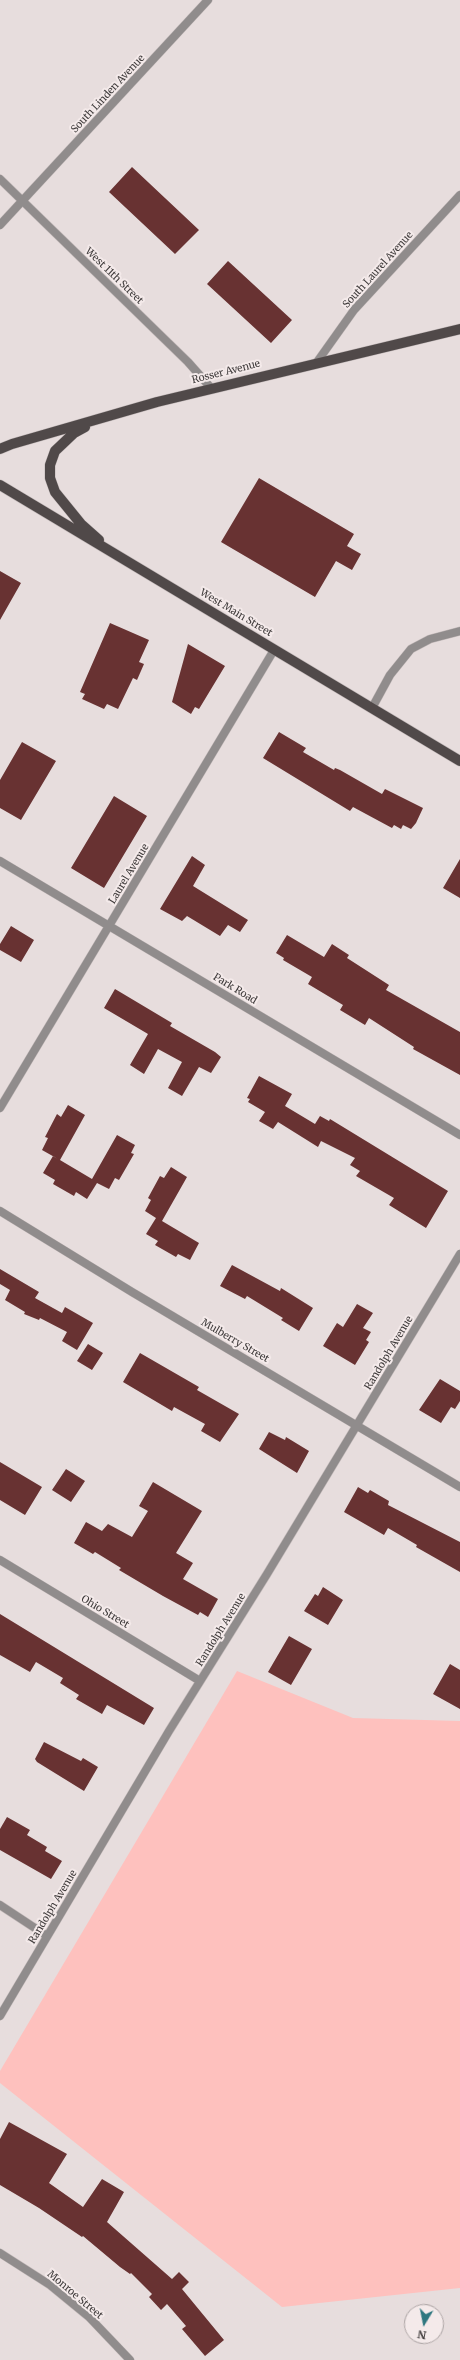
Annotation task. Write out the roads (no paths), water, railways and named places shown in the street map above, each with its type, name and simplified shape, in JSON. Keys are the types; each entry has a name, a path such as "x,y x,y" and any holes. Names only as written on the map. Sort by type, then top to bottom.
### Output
{"main road":[{"name":"Rosser Avenue","path":"0,449 12,444 211,388 460,329"},
{"path":"102,418 74,433 55,451 50,465 50,478 55,492 80,524 120,558"},
{"name":"West Main Street","path":"0,485 460,761"}],"street":[{"name":"South Linden Avenue","path":"0,225 208,0"},
{"name":"West 11th Street","path":"0,179 188,362 211,388"},
{"name":"South Laurel Avenue","path":"317,362 354,310 460,195"},
{"path":"372,708 390,674 411,649 430,639 460,631"},
{"name":"Laurel Avenue","path":"0,1108 274,650"},
{"name":"Park Road","path":"0,861 460,1135"},
{"name":"Mulberry Street","path":"0,1211 132,1292 357,1424 460,1487"},
{"name":"Randolph Avenue","path":"0,2016 200,1681 460,1254"},
{"name":"Ohio Street","path":"0,1560 200,1681"},
{"path":"0,1905 47,1936"},
{"name":"Monroe Street","path":"0,2253 61,2294 89,2317 130,2360"}]}
